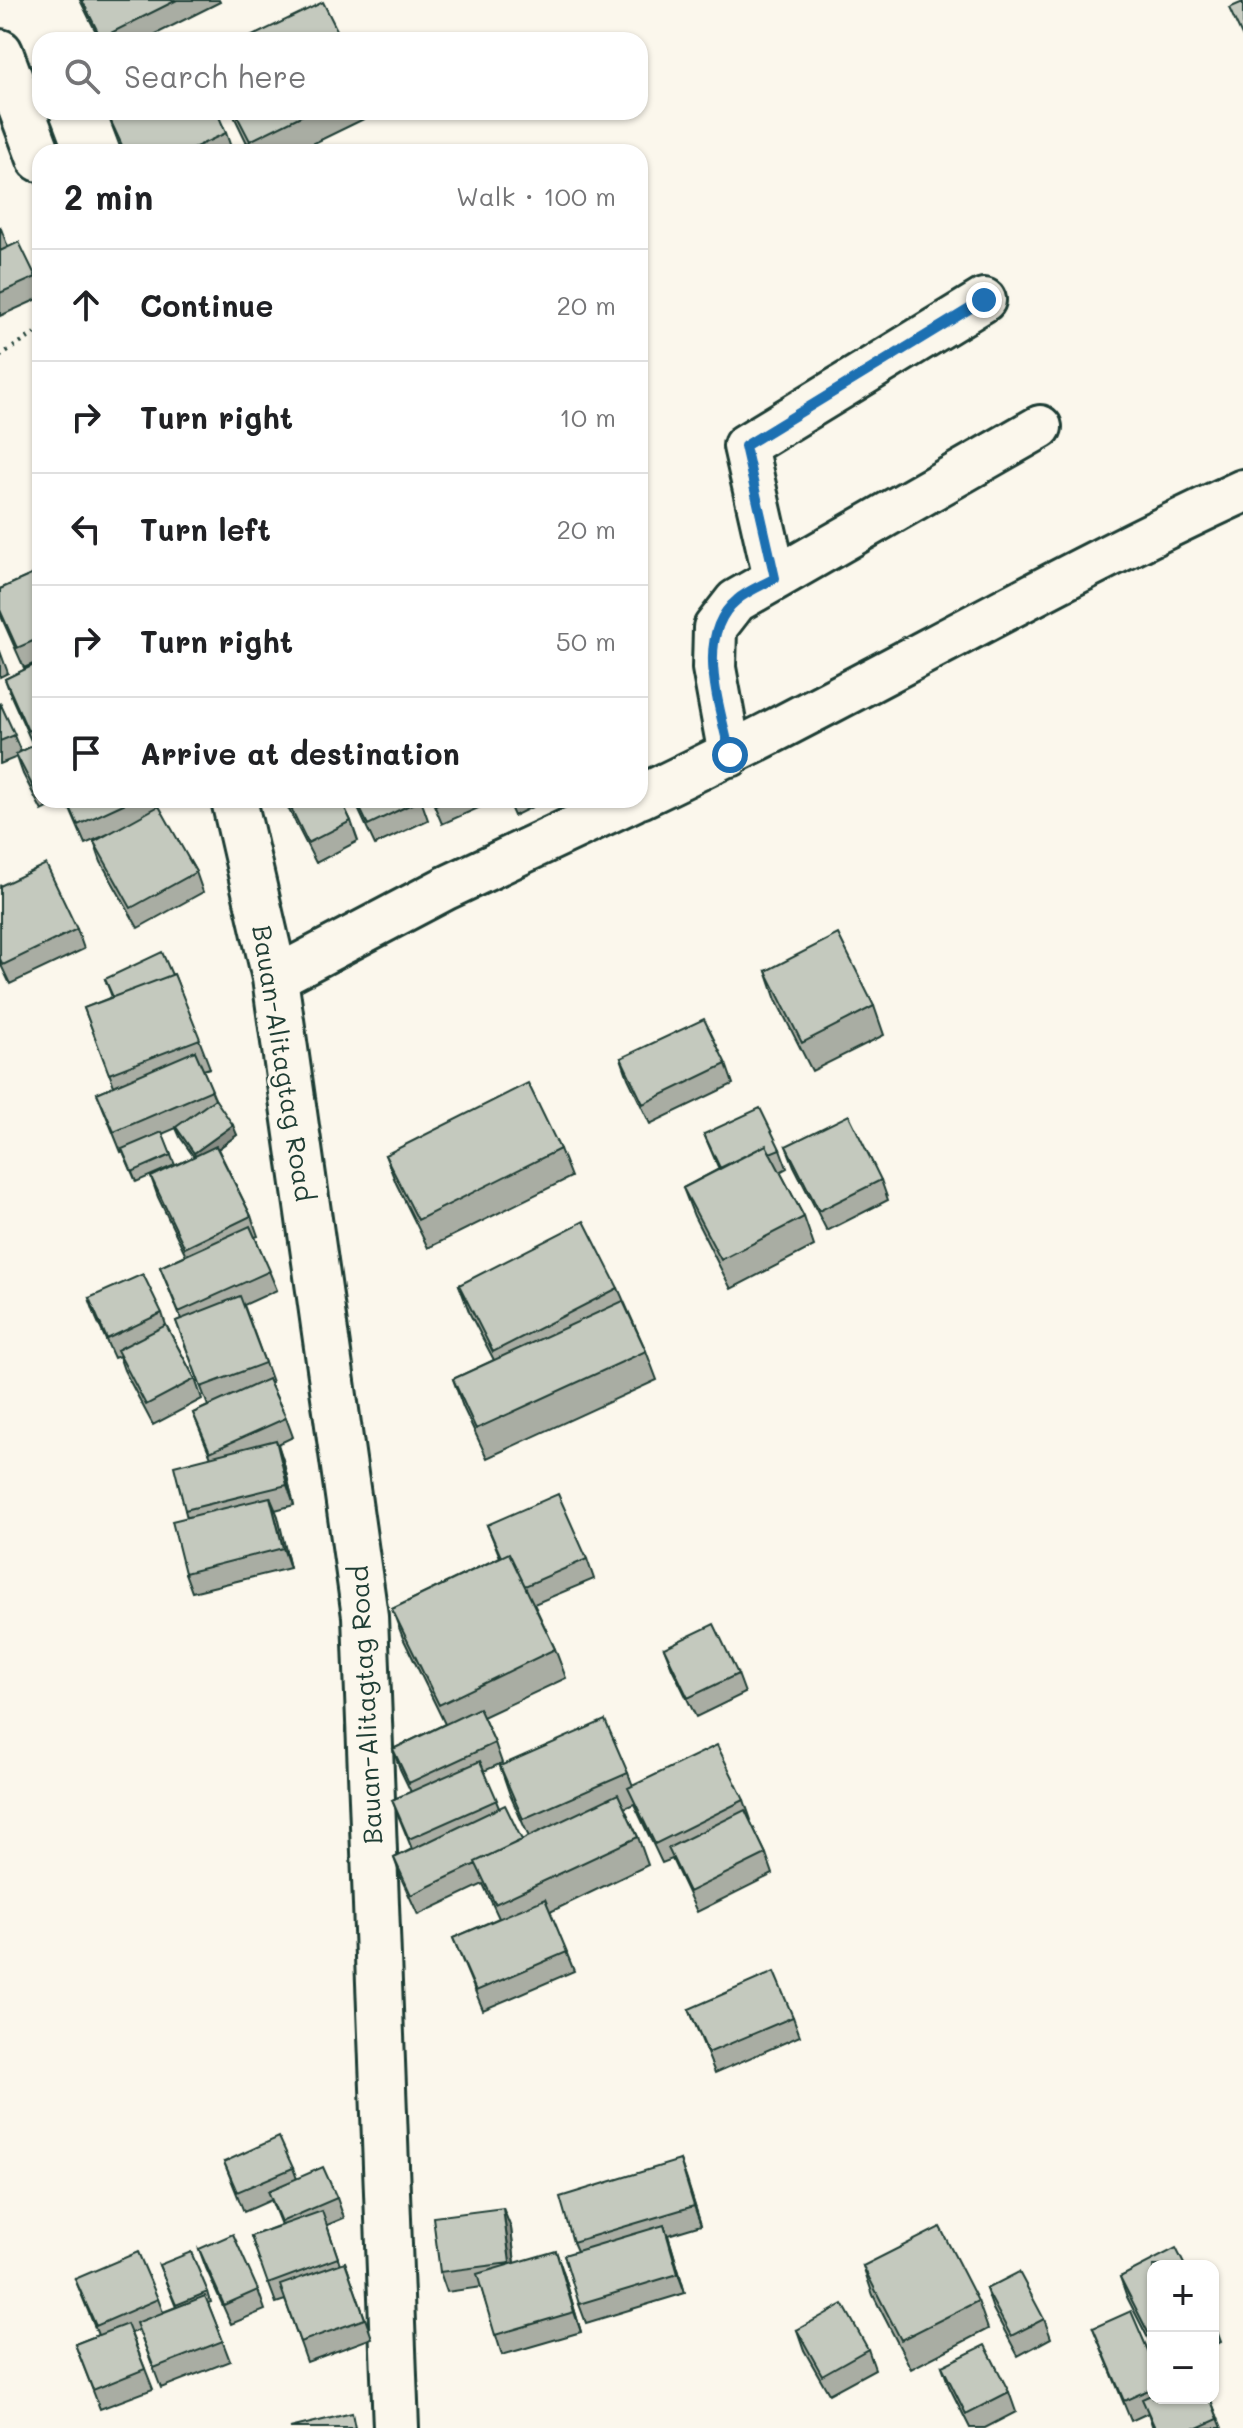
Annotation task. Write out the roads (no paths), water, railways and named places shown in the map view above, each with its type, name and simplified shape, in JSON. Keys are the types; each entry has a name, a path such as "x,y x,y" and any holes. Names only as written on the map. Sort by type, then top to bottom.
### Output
{"main road":[{"path":"0,52 34,144"},
{"name":"Bauan-Alitagtag Road","path":"236,808 275,978 365,1616 396,2428"}],"street":[{"path":"775,578 745,446 984,300"},
{"path":"730,755 714,668 715,628 736,601 1040,427"},
{"path":"648,793 730,755 1148,534 1243,491"},
{"path":"275,978 446,888 616,808"}]}
